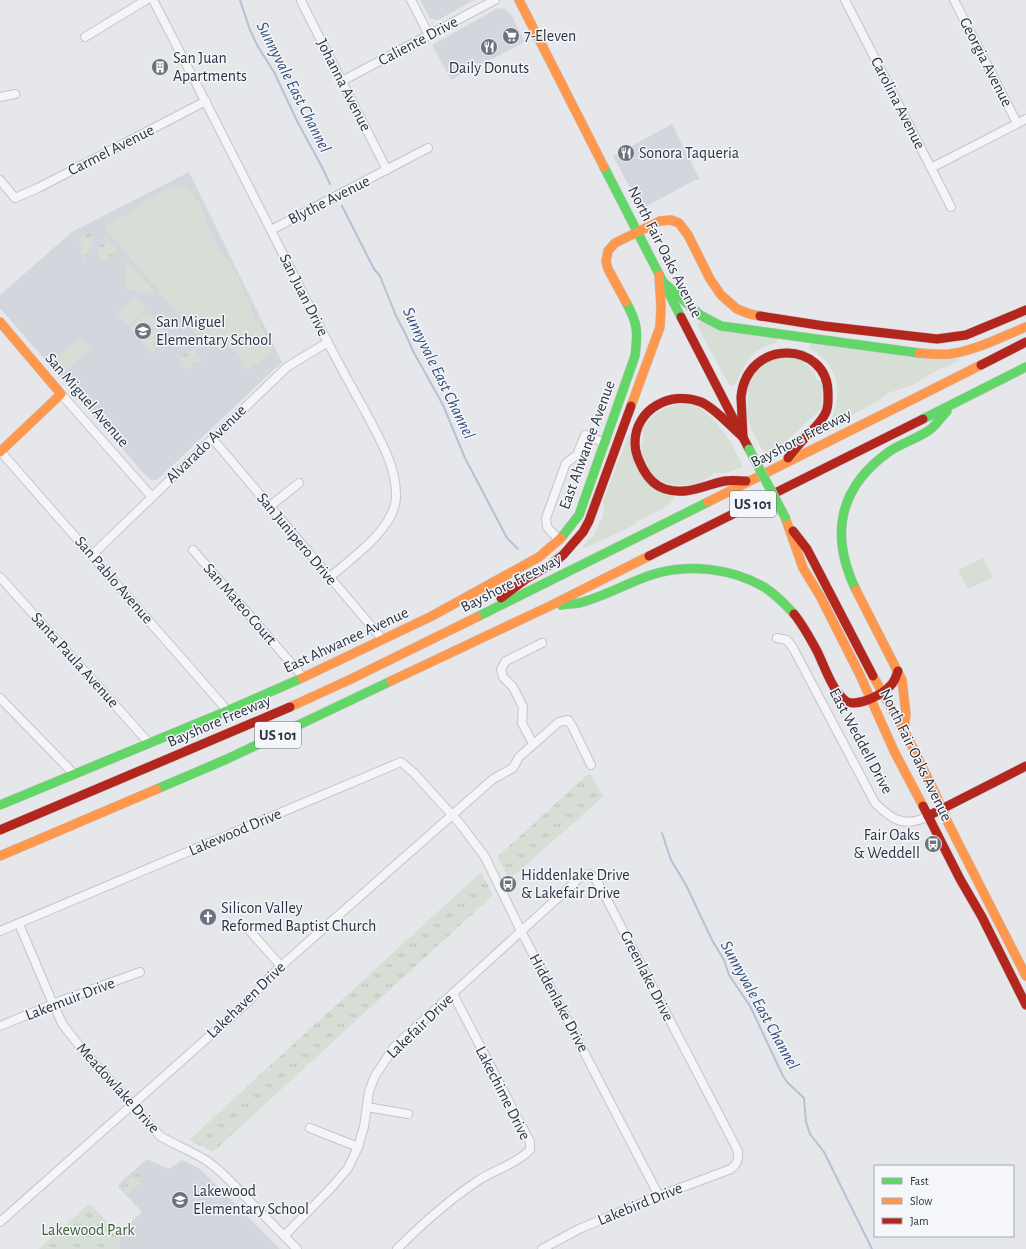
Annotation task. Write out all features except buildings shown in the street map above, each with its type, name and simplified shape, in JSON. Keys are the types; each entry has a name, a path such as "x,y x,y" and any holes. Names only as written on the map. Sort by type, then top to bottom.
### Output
{"main road":[{"name":"North Fair Oaks Avenue","path":"519,0 637,232 785,517 812,559 895,717 904,730 961,850 1026,976"},
{"name":"East Ahwanee Avenue","path":"0,805 227,711 383,640 432,616 539,557 559,540 571,528 579,515 635,356 637,329 631,313 608,269 606,256 615,243 637,232 665,219 679,224 688,235 720,295 737,309 750,314 824,326 937,339 966,335 1026,310"},
{"path":"661,278 700,315 721,326 914,353 931,355 966,351 1026,327"},
{"path":"474,619 526,579 554,563 583,532 594,509 660,327 661,278"},
{"name":"San Miguel Avenue","path":"0,322 61,394"},
{"name":"Bayshore Freeway","path":"0,830 270,716 349,680 474,619 1026,342"},
{"path":"744,437 741,402 742,390 748,374 753,367 766,356 775,352 797,353 810,359 816,363 825,376 829,391 828,406 818,425 784,463"},
{"name":"US 101","path":"0,856 227,759 552,606 1026,367"},
{"path":"0,452 61,394"},
{"path":"744,437 707,405 688,398 673,398 656,405 648,412 635,436 635,449 640,466 648,478 659,487 673,492 695,491 726,481 748,481"},
{"path":"904,730 906,714 903,686 898,671 848,573 840,540 841,523 845,506 852,490 863,473 891,450 929,430 955,403"},
{"name":"North Fair Oaks Avenue","path":"785,517 804,569 820,596 895,753 1026,1004"},
{"path":"552,606 582,602 662,572 691,568 708,569 739,575 756,582 771,592 798,618 808,634 836,690 842,698 849,703 859,703 882,692 894,682 898,671"},
{"name":"East Weddell Drive","path":"928,816 1026,766"}],"street":[{"path":"85,37 146,0"},
{"name":"San Juan Drive","path":"153,0 386,452 395,476 396,499 392,515 381,532 330,577"},
{"name":"Johanna Avenue","path":"302,0 302,5 387,170"},
{"path":"411,0 429,35"},
{"name":"Caliente Drive","path":"342,81 495,0"},
{"name":"Carolina Avenue","path":"845,0 951,207"},
{"name":"Georgia Avenue","path":"954,0 1018,123"},
{"path":"0,97 15,94"},
{"name":"Carmel Avenue","path":"0,180 15,198 38,188 206,101"},
{"path":"931,168 1026,119"},
{"name":"Blythe Avenue","path":"271,230 428,148"},
{"name":"Alvarado Avenue","path":"92,555 287,367 328,342"},
{"name":"San Miguel Avenue","path":"61,394 152,497"},
{"path":"559,540 547,527 546,518 566,463 576,455 585,435 605,443"},
{"name":"San Junipero Drive","path":"212,438 383,640"},
{"name":"San Pablo Avenue","path":"0,452 92,555 227,711"},
{"path":"270,506 299,483"},
{"name":"San Mateo Court","path":"193,550 303,677"},
{"name":"Santa Paula Avenue","path":"0,577 149,743"},
{"name":"East Weddell Drive","path":"777,638 787,640 793,648 811,679 875,802 892,818 904,822 913,822 928,816"},
{"path":"542,643 506,661 501,669 503,677 513,687 523,707 522,723 534,744 559,722 568,720 591,764"},
{"path":"0,698 74,774"},
{"name":"Lakehaven Drive","path":"0,1222 249,1000 281,966 493,779 513,768 519,757 534,744"},
{"name":"Lakewood Drive","path":"0,932 401,762 414,773 452,816"},
{"name":"Hiddenlake Drive","path":"452,816 485,857 521,931 659,1196"},
{"name":"Greenlake Drive","path":"521,931 581,876 590,874 596,880 738,1151 738,1162"},
{"name":"Meadowlake Drive","path":"19,924 53,1004 63,1025 68,1031 160,1136 174,1145 201,1157 223,1174 297,1249"},
{"path":"247,928 281,966"},
{"name":"Lakefair Drive","path":"284,1236 332,1187 348,1168 358,1147 364,1127 369,1091 375,1076 394,1047 521,931"},
{"name":"Lakemuir Drive","path":"0,1026 53,1004 140,972"},
{"name":"Lakechime Drive","path":"397,1249 426,1220 463,1192 482,1178 524,1156 530,1150 530,1142 453,994"},
{"path":"367,1107 408,1114"},
{"path":"310,1128 358,1147"},
{"name":"Lakebird Drive","path":"542,1249 580,1229 659,1196 731,1170 738,1162"}],"shaded area":[{"path":"420,0 474,0 438,20 430,19"},
{"path":"496,9 505,9 511,14 525,42 451,80 432,45"},
{"path":"672,124 700,180 695,180 645,207 639,204 613,156"},
{"name":"San Miguel Elementary School","path":"189,172 282,362 157,480 151,480 0,308 0,295 72,232"},
{"name":"Lakewood Elementary School","path":"147,1159 169,1169 182,1160 200,1169 280,1249 120,1249 119,1233 142,1212 118,1187 121,1182"}],"green space":[{"path":"174,185 187,187 199,202 214,241 237,275 255,317 272,345 271,353 248,370 244,368 242,359 231,348 220,345 212,337 203,343 105,228 108,224"},
{"path":"88,232 91,232 94,239 87,258 84,259 80,252 82,247 79,239"},
{"path":"107,239 117,251 107,259 101,259 97,254 97,247"},
{"path":"126,259 155,293 125,290"},
{"path":"136,297 146,310 128,326 117,313"},
{"path":"148,311 158,324 139,340 129,327"},
{"path":"702,320 778,337 777,343 762,348 756,352 746,363 736,384 731,386 729,385 697,325"},
{"path":"159,325 170,338 151,354 141,341"},
{"path":"81,337 91,349 66,370 56,358"},
{"path":"811,341 961,359 954,364 939,369 913,385 888,393 878,401 837,423 831,420 837,398 836,379 826,362 819,354 809,348"},
{"path":"193,348 202,360 188,370 179,358"},
{"path":"777,354 800,358 814,372 816,379 822,382 821,409 783,444 766,457 751,428 747,416 748,386 754,371"},
{"path":"681,404 692,405 703,410 716,422 733,446 743,467 729,472 714,473 701,482 686,485 668,484 658,479 654,475 647,465 643,454 642,446 644,429 655,414 670,406"},
{"path":"628,436 630,436 632,456 675,497 664,508 643,518 628,528 585,548 583,547 584,544 594,535 602,518 604,509 603,501"},
{"path":"983,558 993,577 968,589 958,570"},
{"path":"589,773 604,796 509,880 498,856"},
{"path":"481,872 493,895 213,1152 189,1140"},
{"path":"137,1171 141,1176 137,1180 140,1183 128,1194 121,1187"},
{"name":"Lakewood Park","path":"89,1204 119,1233 120,1249 39,1249"}],"waterway":[{"name":"Sunnyvale East Channel","path":"240,0 250,30 257,45 274,72 298,123 330,184"},
{"name":"Sunnyvale East Channel","path":"342,206 374,269 380,276 396,316 413,351 443,405 465,458 507,538 518,549"},
{"name":"Sunnyvale East Channel","path":"662,833 671,860 686,885 712,940 724,960 729,975 750,1006 783,1076 787,1082 804,1098 806,1122 810,1134 824,1152 872,1249"}],"traffic: fast":[{"path":"604,167 681,317"},
{"path":"662,281 700,315 721,326 919,353"},
{"path":"561,538 579,515 635,356 637,334 633,316 626,302"},
{"path":"923,419 1026,367"},
{"path":"856,590 843,550 841,531 844,513 850,496 859,480 873,465 890,451 931,429 947,411"},
{"path":"749,449 785,517"},
{"path":"477,617 708,502"},
{"path":"561,605 579,603 665,571 679,569 709,569 737,575 764,587 794,614"},
{"path":"0,805 227,711 302,678"},
{"path":"157,789 227,759 391,681"}],"traffic: slow":[{"path":"519,0 604,167"},
{"path":"626,302 608,269 606,261 608,251 615,243 660,221 671,220 679,223 688,235 710,279 721,295 737,309 760,316"},
{"path":"631,406 660,327 661,306 659,275"},
{"path":"0,322 61,394 0,452"},
{"path":"919,353 950,354 960,352 1026,327"},
{"path":"708,502 981,365"},
{"path":"785,517 803,568 820,596 859,673 895,753 923,806"},
{"path":"302,678 432,616 539,557 561,538"},
{"path":"391,681 552,605 649,556"},
{"path":"856,590 902,680 906,714 904,730"},
{"path":"290,707 349,680 477,617"},
{"path":"873,676 904,730 948,823 1026,976"},
{"path":"0,856 157,789"}],"traffic: jam":[{"path":"760,316 824,326 937,339 966,335 1026,310"},
{"path":"681,317 749,449"},
{"path":"981,365 1026,342"},
{"path":"743,437 741,397 746,377 757,364 771,356 787,353 802,356 815,363 825,376 828,393 828,406 821,421 788,458"},
{"path":"743,437 717,413 701,402 690,399 678,399 657,405 648,412 641,421 637,431 635,447 636,454 647,476 661,488 673,491 688,491 725,481 746,481"},
{"path":"501,598 526,579 553,563 563,555 583,532 589,521 631,406"},
{"path":"649,556 923,419"},
{"path":"793,531 807,549 873,676"},
{"path":"794,614 812,641 837,692 847,702 852,703 864,701 877,696 887,689 898,671"},
{"path":"0,830 290,707"},
{"path":"928,816 1026,766"},
{"path":"923,806 960,879 982,917 1026,1005"}],"place":[{"name":"7-Eleven","path":"511,36"},
{"name":"Daily Donuts","path":"489,47"},
{"name":"San Juan Apartments","path":"160,67"},
{"name":"Sonora Taqueria","path":"626,153"},
{"name":"San Miguel Elementary School","path":"143,331"},
{"name":"Fair Oaks & Weddell","path":"933,844"},
{"name":"Hiddenlake Drive & Lakefair Drive","path":"508,884"},
{"name":"Silicon Valley Reformed Baptist Church","path":"208,917"},
{"name":"Lakewood Elementary School","path":"180,1200"}]}
